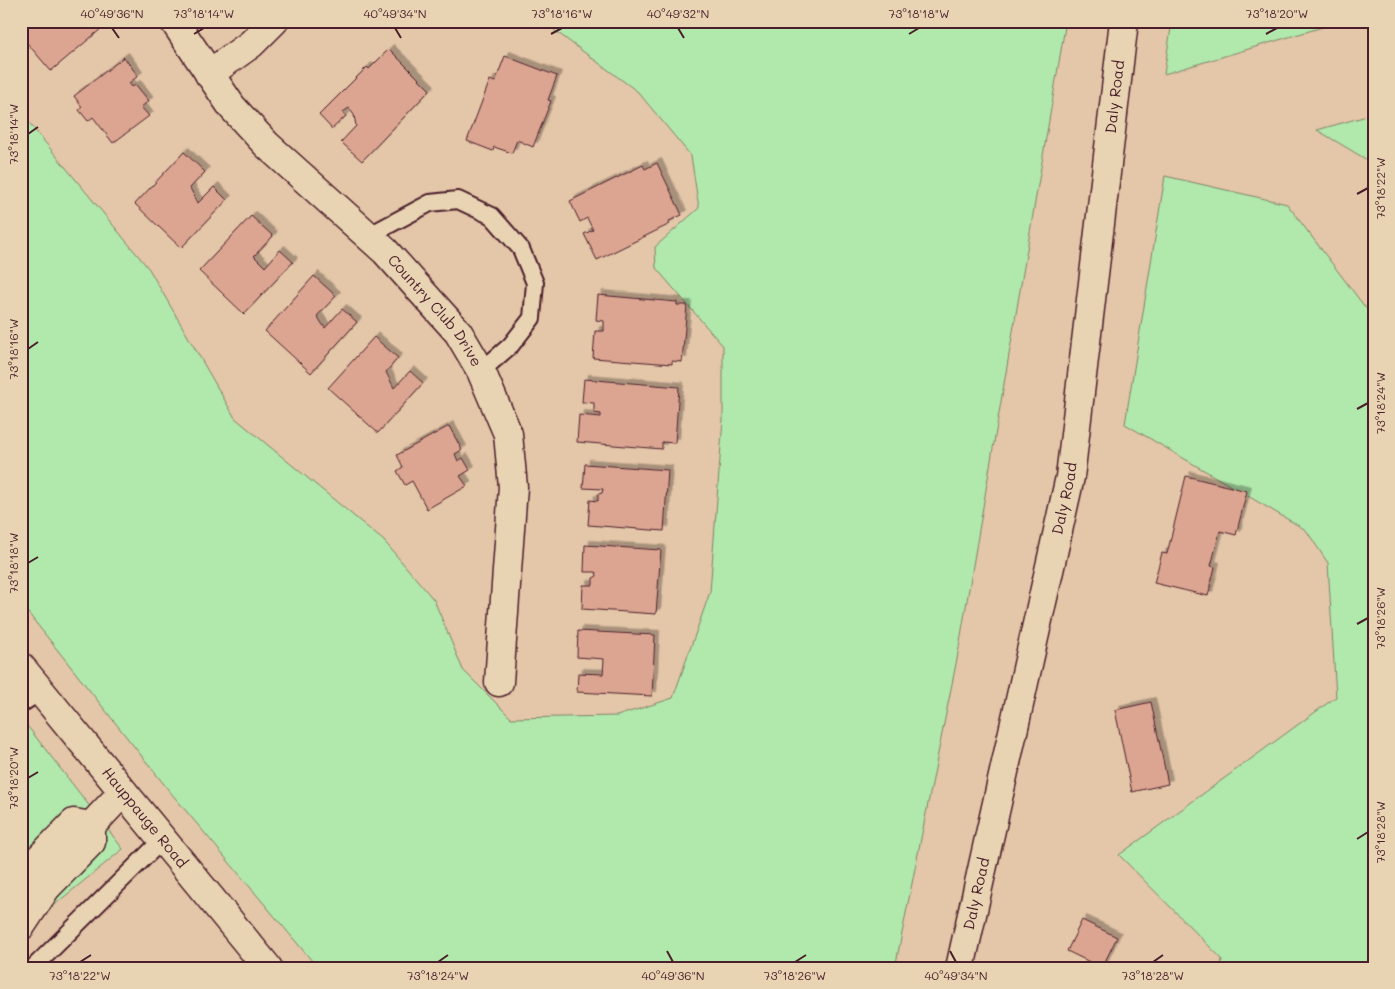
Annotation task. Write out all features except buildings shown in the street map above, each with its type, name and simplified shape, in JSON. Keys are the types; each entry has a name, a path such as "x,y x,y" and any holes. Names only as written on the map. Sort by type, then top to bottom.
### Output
{"street":[{"name":"Country Club Drive","path":"174,21 232,107 267,145 385,251 458,332 481,371 508,434 513,487 500,682"},
{"path":"209,74 251,44 274,21"},
{"name":"Daly Road","path":"960,968 1070,477 1124,21"},
{"name":"Hauppauge Road","path":"21,667 31,698 124,792 268,968"},
{"path":"21,926 46,888 92,842 91,826 124,792"},
{"path":"21,881 26,872 74,823 91,826"}],"lane":[{"path":"368,236 430,203 458,200 492,216 521,249 535,283 532,318 511,345 481,371"},
{"path":"33,968 163,840"}],"green space":[{"path":"547,21 1066,21 957,659 895,968 318,968 171,793 21,604 21,113 149,269 235,418 384,541 434,600 463,670 511,718 617,716 673,698 710,592 723,419 723,346 656,268 655,247 699,208 691,156 638,92 554,30"},
{"path":"1172,21 1343,21 1164,74"},
{"path":"1374,114 1374,164 1317,130"},
{"path":"1165,176 1287,204 1374,319 1374,968 1221,968 1222,959 1119,855 1336,697 1328,563 1306,530 1125,424"},
{"path":"21,718 123,849 21,932"}]}
